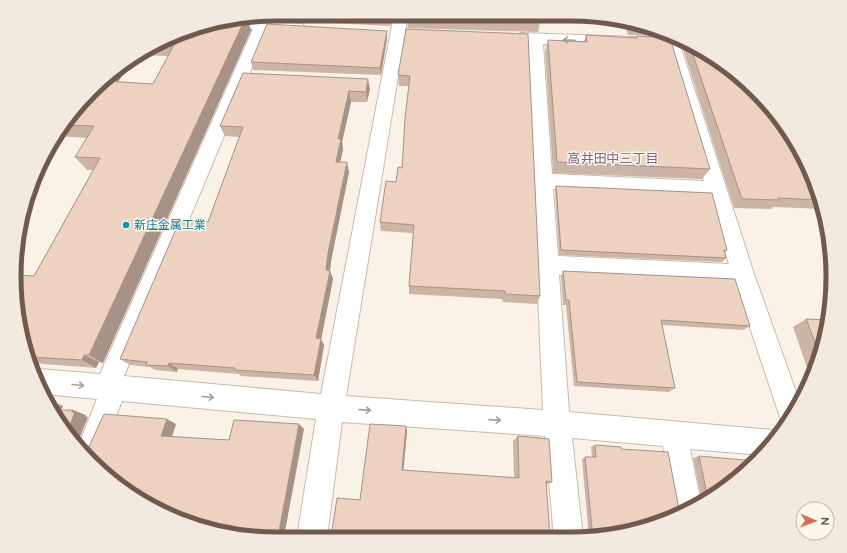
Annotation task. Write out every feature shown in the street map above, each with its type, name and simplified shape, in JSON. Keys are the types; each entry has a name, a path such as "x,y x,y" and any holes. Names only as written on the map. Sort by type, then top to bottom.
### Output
{"street":[{"path":"271,21 310,28"},
{"path":"89,450 110,388 248,77 264,22"},
{"path":"313,532 381,83 398,28"},
{"path":"504,37 670,41"},
{"path":"535,38 557,424 568,532"},
{"path":"679,45 717,189 743,274 789,408"},
{"path":"543,181 717,189"},
{"path":"548,265 743,274"},
{"path":"44,382 331,408 557,424 765,442"},
{"path":"674,434 687,504"}],"building":[{"path":"243,23 89,355 84,355 82,360 34,357 23,310 21,275 34,276 100,158 75,157 94,126 71,125 84,108 111,81 153,84 175,43 173,43 210,30"},
{"path":"267,24 387,31 380,68 251,62"},
{"path":"406,29 528,34 540,296 505,294 505,291 409,286 414,225 380,222 386,181 396,182 398,167 402,168 405,118 410,76 398,75"},
{"path":"586,35 637,38 637,36 660,37 671,41 710,169 557,162 548,40 587,42"},
{"path":"692,52 739,84 763,108 783,135 800,163 814,200 778,198 779,200 742,199"},
{"path":"243,73 368,79 366,92 349,91 338,139 341,139 336,162 347,162 328,253 326,270 330,271 316,338 321,339 314,375 235,370 235,368 169,363 168,366 146,365 147,362 120,359 179,222 208,222 243,127 220,126"},
{"path":"556,186 712,193 727,250 724,250 726,258 561,250"},
{"path":"563,271 735,279 750,326 661,320 675,388 577,382 569,300 566,300"},
{"path":"806,319 822,320 816,346"},
{"path":"59,410 73,410 72,412 75,412 70,426"},
{"path":"104,414 167,419 161,436 229,440 234,420 299,424 279,532 243,530 227,527 179,513 163,506 135,489 108,469 88,449"},
{"path":"370,424 406,426 402,470 519,478 518,436 549,439 552,482 546,481 550,532 332,532 337,498 360,500"},
{"path":"595,445 621,447 621,449 668,452 679,508 637,523 604,530 592,531 585,457 596,457"},
{"path":"699,456 748,460 739,469 707,492"}],"place":[{"name":"新庄金属工業","path":"126,225"}],"district":[{"name":"高井田中三丁目","path":"613,158"}]}
